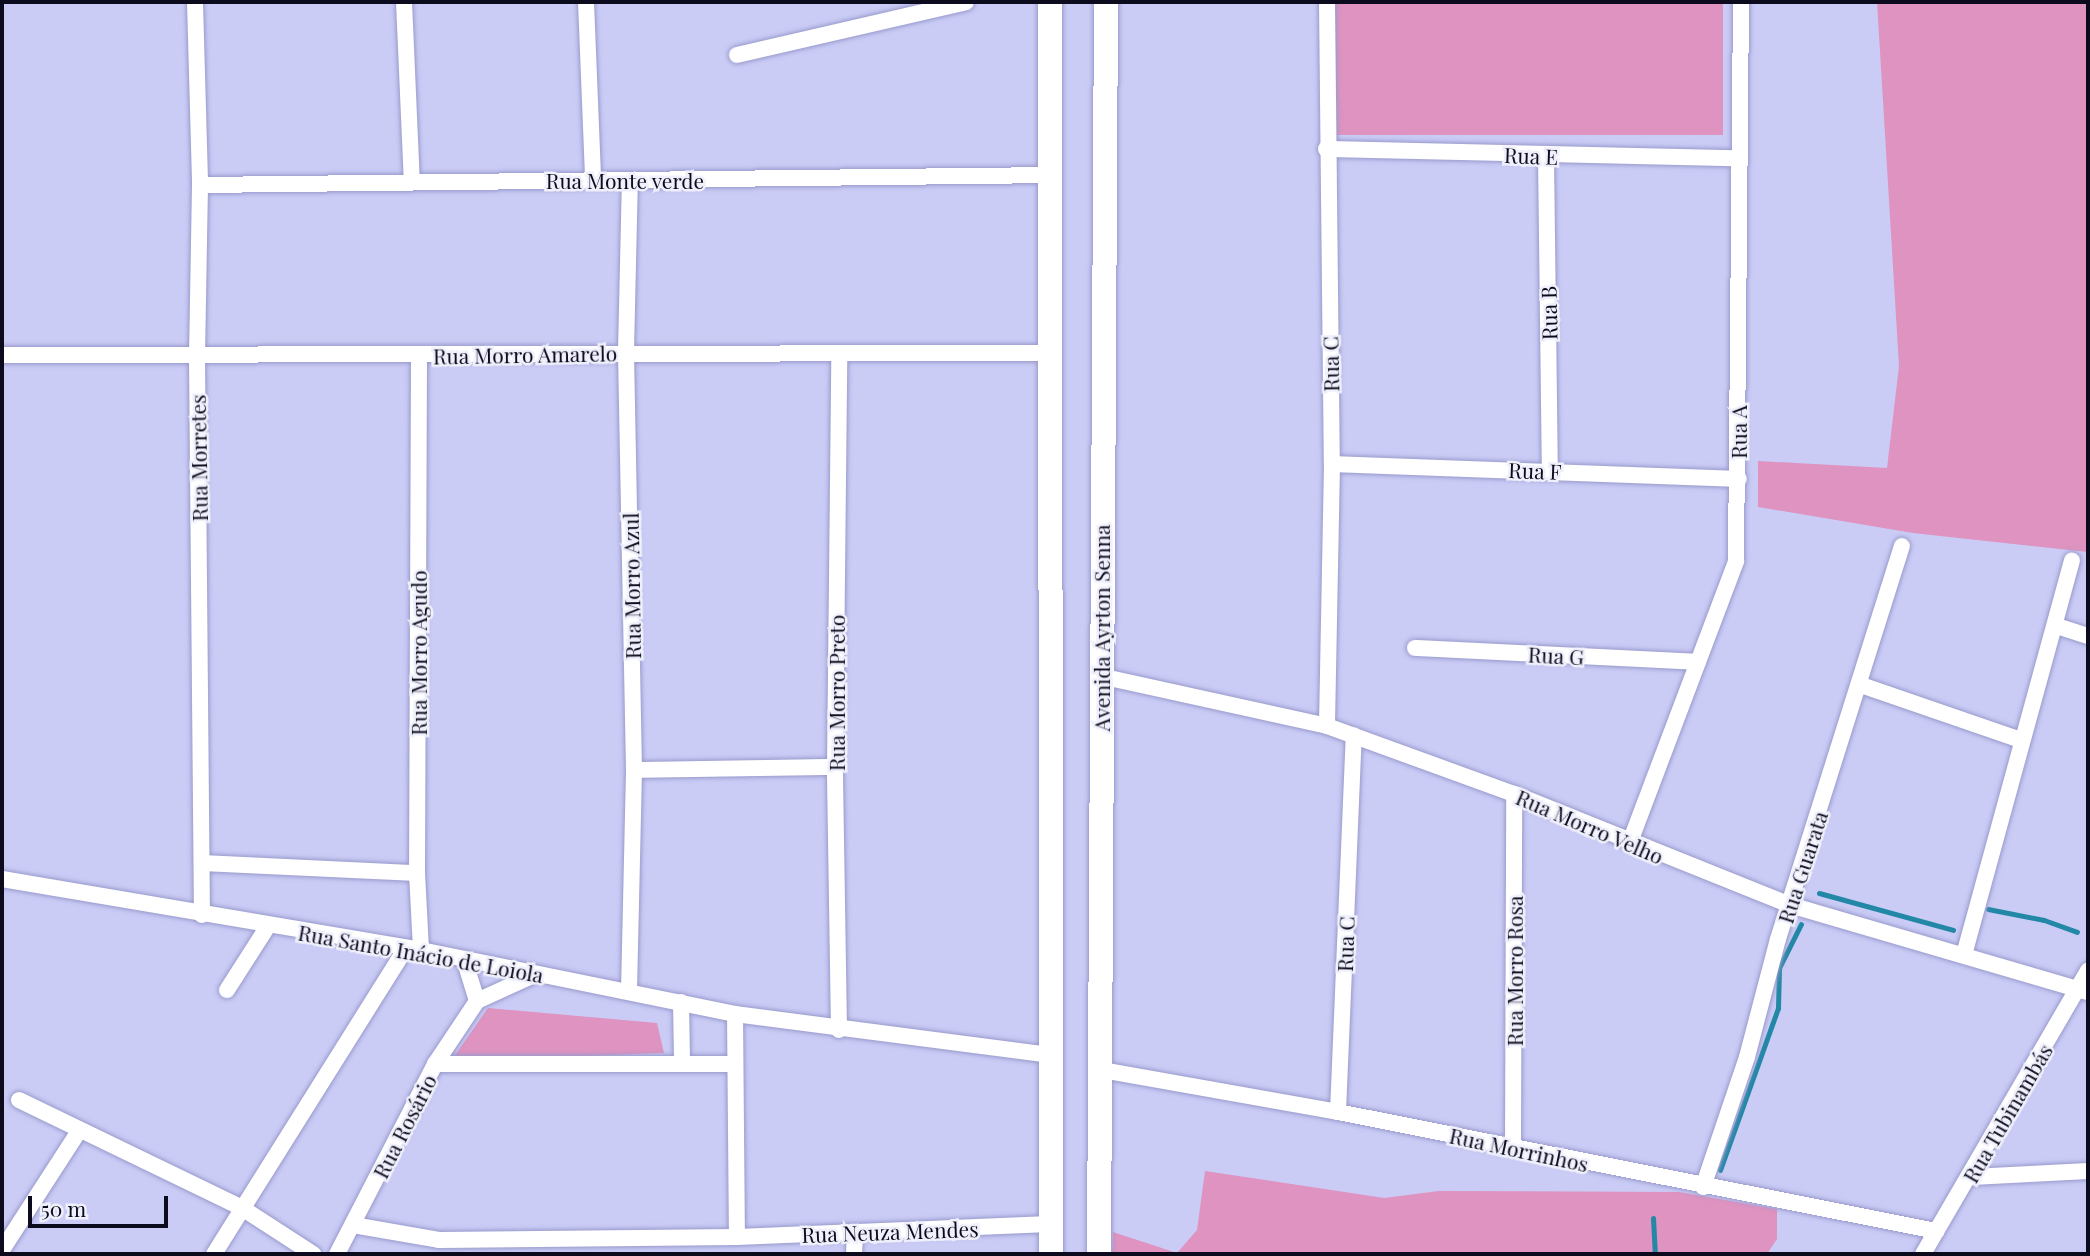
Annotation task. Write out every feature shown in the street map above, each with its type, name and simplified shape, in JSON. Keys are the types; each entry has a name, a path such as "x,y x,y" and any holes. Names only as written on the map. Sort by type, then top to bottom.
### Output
{"main road":[{"path":"1050,2 1047,353 1051,1254"},
{"name":"Avenida Ayrton Senna","path":"1099,1254 1102,1070 1100,676 1106,2"}],"street":[{"name":"Rua Morretes","path":"195,2 200,186 197,356 202,915"},
{"path":"404,2 412,182"},
{"path":"586,2 593,180"},
{"path":"737,55 965,2"},
{"name":"Rua C","path":"1327,2 1326,149 1332,464 1328,726"},
{"name":"Rua A","path":"1630,842 1737,561 1737,159 1741,2"},
{"name":"Rua E","path":"1326,149 1737,159"},
{"name":"Rua B","path":"1546,156 1549,470"},
{"name":"Rua Monte verde","path":"200,186 1049,175"},
{"name":"Rua Morro Azul","path":"629,991 634,770 626,352 630,180"},
{"name":"Rua Morro Amarelo","path":"2,355 1047,353"},
{"name":"Rua Morro Preto","path":"839,355 835,767 839,1030"},
{"name":"Rua Morro Agudo","path":"414,949 417,873 419,356"},
{"name":"Rua F","path":"1332,464 1739,479"},
{"name":"Rua Guarata","path":"1703,1187 1747,1057 1790,905 1861,685 1902,546"},
{"path":"1964,955 2021,740 2057,626 2072,561"},
{"path":"2057,626 2088,636"},
{"name":"Rua G","path":"1415,648 1698,662"},
{"name":"Rua Morro Velho","path":"1100,676 1328,726 1514,794 1790,905 2082,992"},
{"path":"1861,685 2021,740"},
{"name":"Rua C","path":"1338,1112 1354,735"},
{"path":"634,770 835,767"},
{"name":"Rua Morro Rosa","path":"1513,1147 1514,794"},
{"path":"202,863 417,873"},
{"name":"Rua Santo Inácio de Loiola","path":"2,879 414,949 465,962 629,991 735,1014 839,1030 1049,1055"},
{"path":"227,989 268,926"},
{"path":"214,1254 414,949"},
{"path":"465,962 477,1002 538,974"},
{"name":"Rua Tubinambás","path":"1923,1254 2082,992 2088,970"},
{"name":"Rua Rosário","path":"337,1254 435,1064 477,1002"},
{"path":"681,1002 682,1062"},
{"path":"735,1014 733,1064 737,1237"},
{"path":"435,1064 733,1064"},
{"name":"Rua Morrinhos","path":"1102,1070 1338,1112 1703,1187 1936,1231"},
{"path":"19,1100 242,1208 313,1254"},
{"path":"2,1250 79,1131"},
{"path":"1972,1177 2088,1171"},
{"name":"Rua Neuza Mendes","path":"353,1225 439,1247 637,1247 737,1237 1051,1224"},
{"path":"854,1254 855,1234"}],"shaded area":[{"path":"1333,2 1723,2 1723,135 1333,135"},
{"path":"1877,2 2088,2 2088,552 1913,533 1758,507 1758,461 1887,468 1899,366"},
{"path":"488,1008 657,1023 664,1053 451,1061"},
{"path":"1205,1171 1384,1198 1439,1191 1679,1192 1777,1209 1777,1239 1767,1254 1112,1254 1113,1232 1177,1253 1197,1230"}],"waterway":[{"path":"1819,893 1953,930"},
{"path":"1988,909 2044,920 2077,932"},
{"path":"1720,1170 1778,1008 1779,968 1801,924"},
{"path":"1653,1218 1655,1254"}]}
